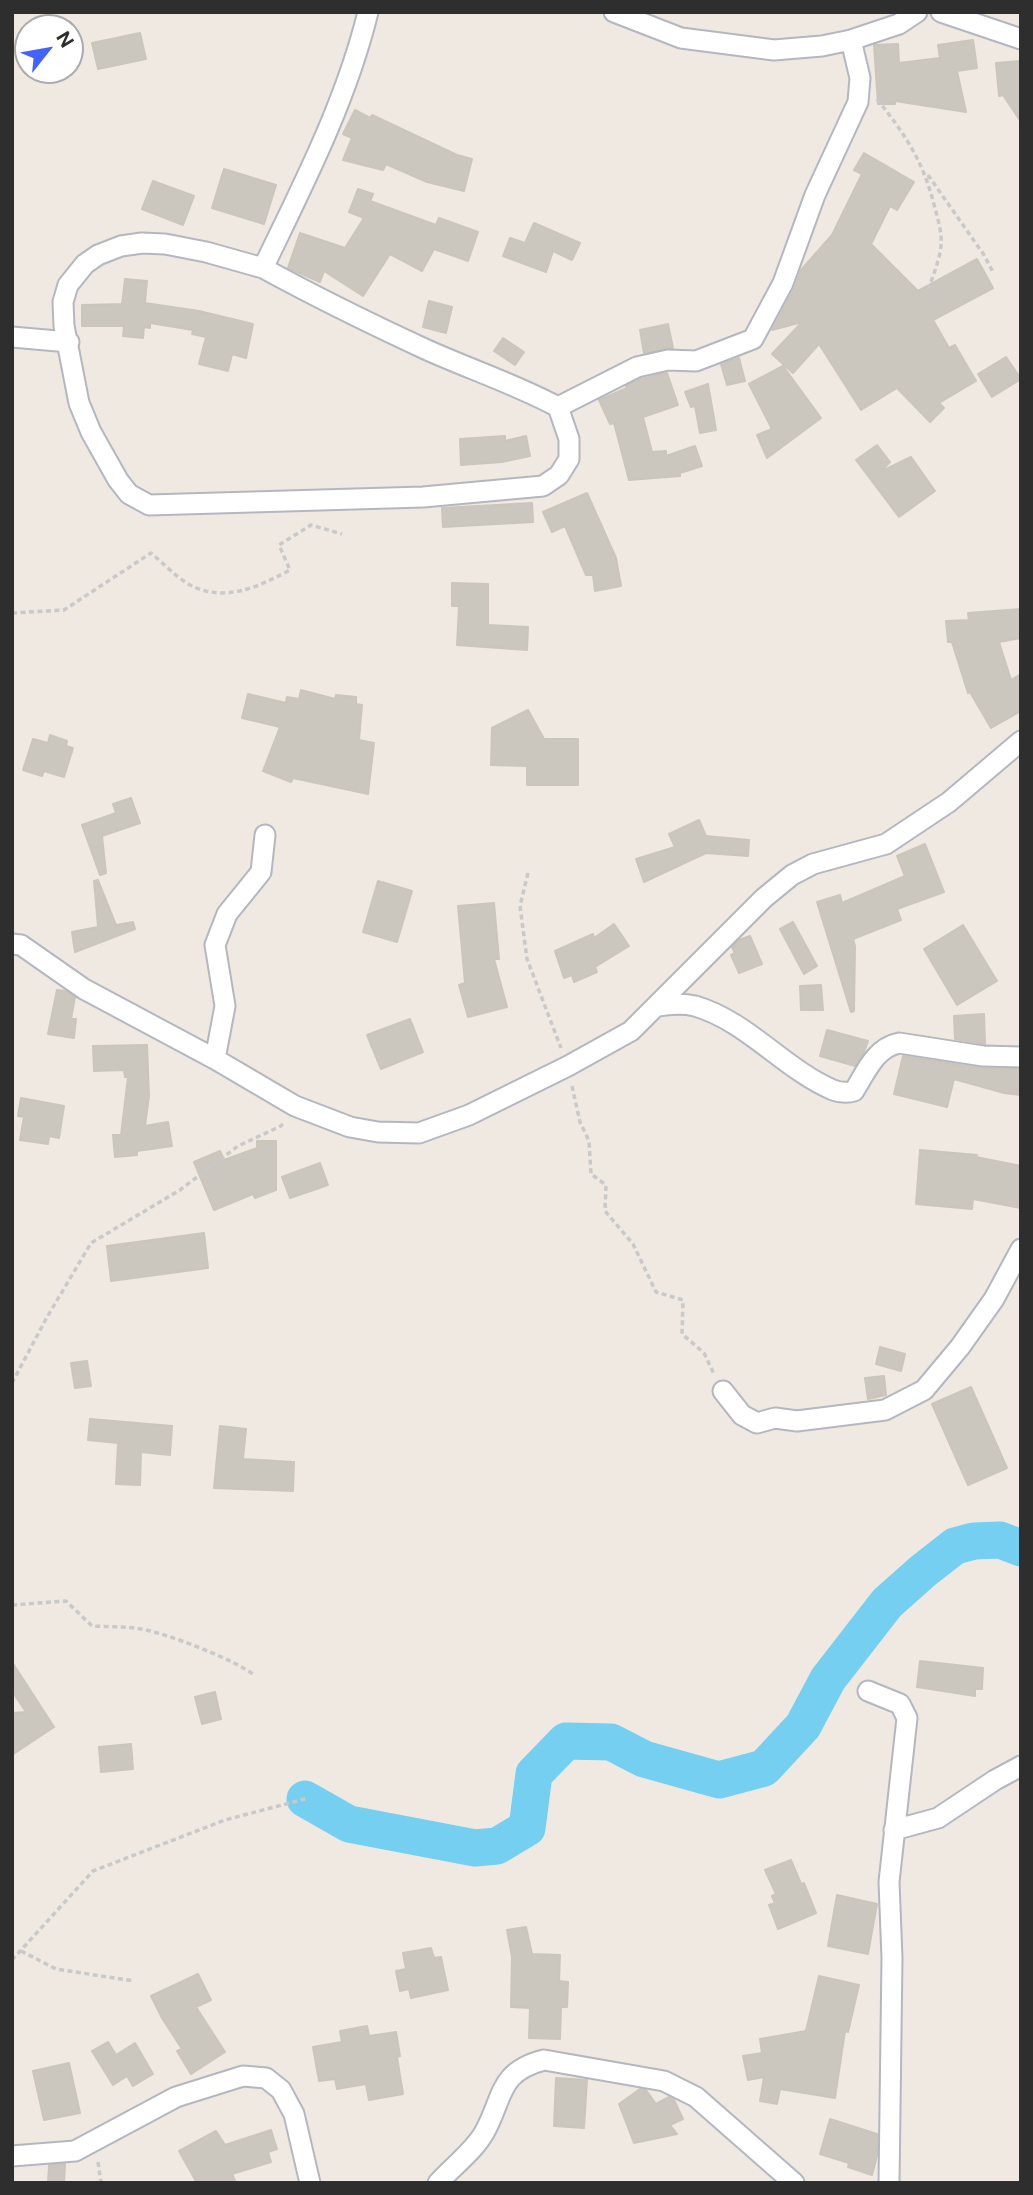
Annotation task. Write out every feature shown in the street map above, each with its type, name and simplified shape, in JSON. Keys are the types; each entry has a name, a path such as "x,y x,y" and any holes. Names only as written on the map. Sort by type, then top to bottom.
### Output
{"street":[{"path":"263,268 334,117 357,56 368,12"},
{"path":"614,12 681,38 754,48 795,48 851,40 900,24 917,12"},
{"path":"941,12 1021,39"},
{"path":"558,407 637,367 668,360 696,361 753,339 783,283 815,195 858,102 860,79 851,40"},
{"path":"142,243 165,244 206,252 263,268 424,349 521,388 558,407 569,439 569,459 559,475 543,486 423,497 149,505 129,494 91,432 79,403 69,342 63,302 68,285 85,264 121,246 142,243"},
{"path":"12,337 69,342"},
{"path":"12,944 21,945 84,989 215,1059 295,1106 351,1127 378,1132 419,1133 469,1115 631,1031 764,898 792,875 813,864 886,844 949,802 1021,741"},
{"path":"215,1059 225,1006 215,945 227,914 261,872 265,835"},
{"path":"658,1006 678,1003 696,1006 730,1022 796,1068 834,1090 847,1093 854,1091 871,1063 886,1046 899,1043 984,1056 1021,1057"},
{"path":"723,1391 742,1415 757,1423 775,1418 797,1421 885,1410 923,1390 951,1358 994,1299 1021,1249"},
{"path":"868,1691 900,1704 907,1718 888,1882 892,1958 889,2183"},
{"path":"894,1830 938,1818 1021,1766"},
{"path":"438,2183 483,2135 509,2077 527,2064 544,2060 664,2081 679,2087 696,2097 794,2183"},
{"path":"12,2156 75,2151 176,2097 243,2076 266,2078 281,2090 294,2114 310,2183"}],"path":[{"path":"860,79 902,131 925,171 995,274"},
{"path":"925,171 941,232 941,248 928,292"},
{"path":"12,614 64,610 151,553 188,584 214,594 256,588 290,570 279,544 311,525 342,534"},
{"path":"528,873 520,906 527,959 568,1066 580,1122 589,1141 591,1174 606,1185 605,1211 633,1244 656,1292 683,1300 682,1334 704,1353 723,1391"},
{"path":"12,1383 91,1243 180,1190 238,1146 281,1126 295,1106"},
{"path":"12,1605 66,1601 92,1626 142,1629 198,1647 246,1668 255,1676"},
{"path":"12,1960 93,1871 225,1820 305,1799"},
{"path":"21,1951 56,1969 134,1981"}],"building":[{"path":"140,33 146,59 98,69 92,43"},
{"path":"973,40 977,68 957,71 966,112 895,101 895,104 878,104 874,45 898,44 899,63 940,58 938,45"},
{"path":"1021,61 1021,122 1003,95 999,96 996,63"},
{"path":"355,110 370,118 372,115 457,155 472,159 464,191 427,182 386,164 383,170 343,160 352,138 343,134"},
{"path":"864,153 914,182 897,210 890,206 871,244 918,291 977,259 993,288 933,320 949,348 955,345 976,381 939,403 944,408 930,422 897,388 861,410 819,344 793,373 772,354 802,322 772,330 801,270 832,235 862,174 854,170"},
{"path":"224,169 276,185 264,224 212,208"},
{"path":"153,181 194,196 183,225 142,209"},
{"path":"358,189 373,194 370,201 436,225 439,218 478,232 468,261 434,249 422,271 390,254 363,296 324,271 320,282 288,268 300,233 345,248 364,218 349,212"},
{"path":"534,223 580,243 572,260 553,251 546,272 503,256 510,238 525,243"},
{"path":"125,279 147,281 145,303 199,311 253,324 246,358 232,354 228,371 199,364 206,337 192,334 193,330 150,323 150,328 144,327 143,338 123,336 124,326 82,326 82,305 122,304"},
{"path":"429,301 452,307 446,333 423,327"},
{"path":"668,324 673,348 644,353 640,330"},
{"path":"503,338 524,352 515,365 494,351"},
{"path":"1006,357 1021,379 992,397 978,374"},
{"path":"739,358 745,381 727,385 721,364"},
{"path":"783,366 821,418 767,458 757,435 772,429 749,384"},
{"path":"667,373 678,405 643,417 652,452 666,451 666,456 695,446 702,466 680,473 680,476 629,480 614,423 610,424 599,400 641,379"},
{"path":"708,384 716,430 700,433 695,406 691,407 685,392"},
{"path":"505,436 505,441 526,436 530,456 502,462 461,465 460,439"},
{"path":"877,445 890,462 880,472 911,457 935,491 899,517 856,460"},
{"path":"587,493 616,558 621,586 595,591 593,575 586,575 565,526 552,532 543,512"},
{"path":"532,503 533,522 443,527 442,508"},
{"path":"452,583 488,584 488,625 528,627 527,650 457,645 459,606 452,606"},
{"path":"1021,609 1021,638 999,642 1011,680 1021,674 1021,711 991,728 970,692 968,693 952,642 948,642 946,621 969,620 968,613"},
{"path":"301,690 335,699 336,695 356,697 356,704 362,705 359,740 374,743 368,794 293,778 291,782 263,771 280,727 242,718 248,694 286,703 287,697 299,699"},
{"path":"528,710 544,739 578,739 578,785 527,785 527,766 491,765 492,728"},
{"path":"50,735 67,741 66,746 73,748 64,777 44,771 42,776 23,770 33,739 48,743"},
{"path":"131,798 140,823 102,836 106,873 100,875 82,825 116,813 113,804"},
{"path":"699,820 706,836 749,840 748,856 706,853 644,882 636,859 675,847 669,834"},
{"path":"925,844 944,892 897,909 901,920 853,939 854,1011 851,1012 817,902 840,895 842,903 905,876 897,856"},
{"path":"98,880 116,925 133,922 135,929 75,952 72,932 98,927 94,881"},
{"path":"378,881 412,891 397,942 363,932"},
{"path":"494,903 499,959 494,959 507,1007 468,1017 459,985 465,983 458,906"},
{"path":"793,922 817,966 804,974 780,929"},
{"path":"614,924 629,946 595,967 597,972 574,982 572,975 564,978 555,951 593,934 594,938"},
{"path":"963,925 997,981 957,1005 924,949"},
{"path":"750,936 762,964 739,973 731,955 735,953 732,947 739,940"},
{"path":"821,985 823,1010 801,1010 800,986"},
{"path":"57,990 66,991 75,997 71,1019 76,1019 74,1038 48,1034"},
{"path":"984,1014 985,1044 955,1039 954,1016"},
{"path":"410,1019 423,1052 381,1069 367,1035"},
{"path":"827,1030 868,1041 855,1066 820,1056"},
{"path":"147,1045 149,1096 145,1126 168,1122 172,1146 137,1151 137,1155 115,1157 113,1135 121,1135 128,1077 125,1077 124,1070 94,1071 93,1046"},
{"path":"903,1056 981,1068 1021,1069 1021,1095 954,1079 947,1107 894,1094"},
{"path":"21,1098 64,1106 59,1138 49,1136 48,1144 20,1140 24,1117 18,1116"},
{"path":"257,1141 276,1141 276,1190 255,1198 253,1194 214,1210 194,1162 220,1151 224,1160 257,1148"},
{"path":"920,1150 977,1155 976,1157 1021,1166 1021,1208 973,1199 972,1209 916,1204"},
{"path":"320,1163 328,1185 290,1198 282,1177"},
{"path":"204,1233 208,1268 111,1281 107,1246"},
{"path":"880,1347 905,1354 901,1371 876,1364"},
{"path":"87,1361 91,1386 75,1388 71,1363"},
{"path":"884,1376 886,1395 868,1399 865,1378"},
{"path":"971,1387 1007,1468 968,1485 932,1404"},
{"path":"90,1419 172,1426 170,1455 141,1452 140,1485 116,1484 118,1443 88,1440"},
{"path":"220,1426 246,1429 243,1459 294,1462 293,1491 214,1488"},
{"path":"920,1661 983,1668 982,1689 975,1689 975,1696 917,1687"},
{"path":"12,1662 54,1727 12,1755 12,1713 26,1712 12,1691"},
{"path":"215,1692 221,1719 202,1724 195,1697"},
{"path":"131,1744 133,1769 101,1772 99,1747"},
{"path":"791,1860 816,1913 778,1929 769,1905 775,1903 772,1896 776,1894 765,1870"},
{"path":"837,1895 877,1904 868,1954 828,1946"},
{"path":"526,1927 532,1954 560,1955 559,1981 568,1982 567,2007 561,2007 560,2039 529,2038 530,2008 511,2007 512,1957 507,1930"},
{"path":"431,1948 434,1958 441,1957 448,1990 411,1998 409,1989 400,1991 396,1971 406,1969 403,1953"},
{"path":"198,1974 211,2000 196,2007 225,2052 191,2074 177,2051 182,2049 151,1996"},
{"path":"819,1976 859,1985 848,2032 845,2031 835,2098 780,2089 777,2104 760,2101 764,2077 748,2080 743,2056 762,2053 760,2039 806,2031"},
{"path":"367,2026 369,2036 396,2032 403,2094 369,2100 366,2084 337,2089 335,2079 319,2081 313,2047 342,2042 340,2031"},
{"path":"108,2042 116,2055 135,2043 153,2074 133,2086 127,2076 113,2085 92,2051"},
{"path":"69,2063 80,2113 44,2120 33,2071"},
{"path":"556,2078 587,2080 584,2128 554,2126"},
{"path":"640,2089 646,2090 656,2104 669,2097 674,2100 683,2119 670,2125 677,2134 634,2143 619,2104"},
{"path":"830,2119 877,2134 877,2156 872,2175 848,2167 849,2163 820,2154"},
{"path":"271,2130 277,2149 268,2152 271,2162 232,2174 236,2183 197,2183 179,2151 216,2131 225,2145"},
{"path":"65,2164 64,2183 48,2183 49,2165"}],"waterway":[{"path":"305,1799 349,1824 475,1848 497,1846 527,1828 534,1774 566,1741 611,1742 644,1759 719,1780 764,1768 803,1726 828,1679 887,1603 923,1571 955,1546 974,1541 1000,1540 1021,1548"}]}
